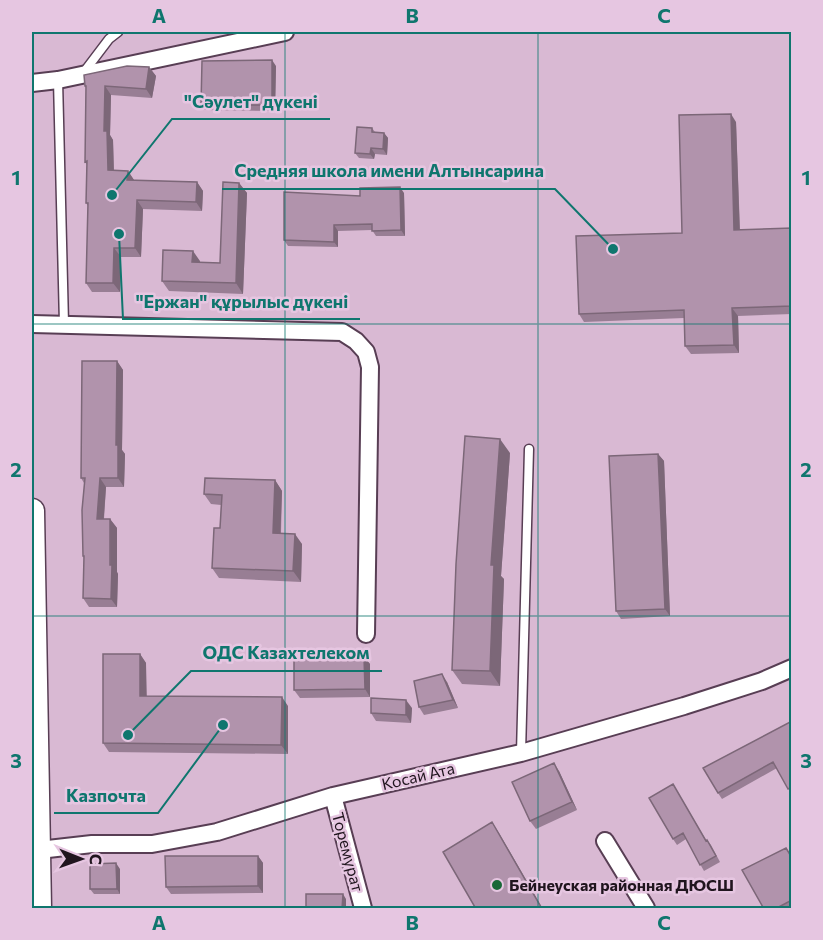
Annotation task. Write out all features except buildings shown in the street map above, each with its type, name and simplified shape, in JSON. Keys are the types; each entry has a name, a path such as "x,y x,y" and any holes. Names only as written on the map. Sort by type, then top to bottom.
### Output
{"street":[{"path":"32,83 82,75 275,32"},
{"path":"32,324 342,332 356,341 366,352 370,367 366,634"},
{"path":"32,511 34,792 39,850 39,909"},
{"name":"Косай Ата","path":"39,850 92,844 152,844 217,832 333,796 521,753 684,706 762,681 792,668"},
{"name":"Торемурат","path":"333,796 363,909"},
{"path":"605,841 646,909"}],"lane":[{"path":"82,75 109,39 118,32"},
{"path":"58,80 64,324"},
{"path":"521,753 529,450"}],"place":[{"name":"\"Сәулет\" дүкені","path":"112,195"},
{"name":"\"Ержан\" құрылыс дүкені","path":"119,234"},
{"name":"Средняя школа имени Алтынсарина","path":"613,249"},
{"name":"Казпочта","path":"223,725"},
{"name":"ОДС Казахтелеком","path":"128,735"},
{"name":"Бейнеуская районная ДЮСШ","path":"497,885"}]}
